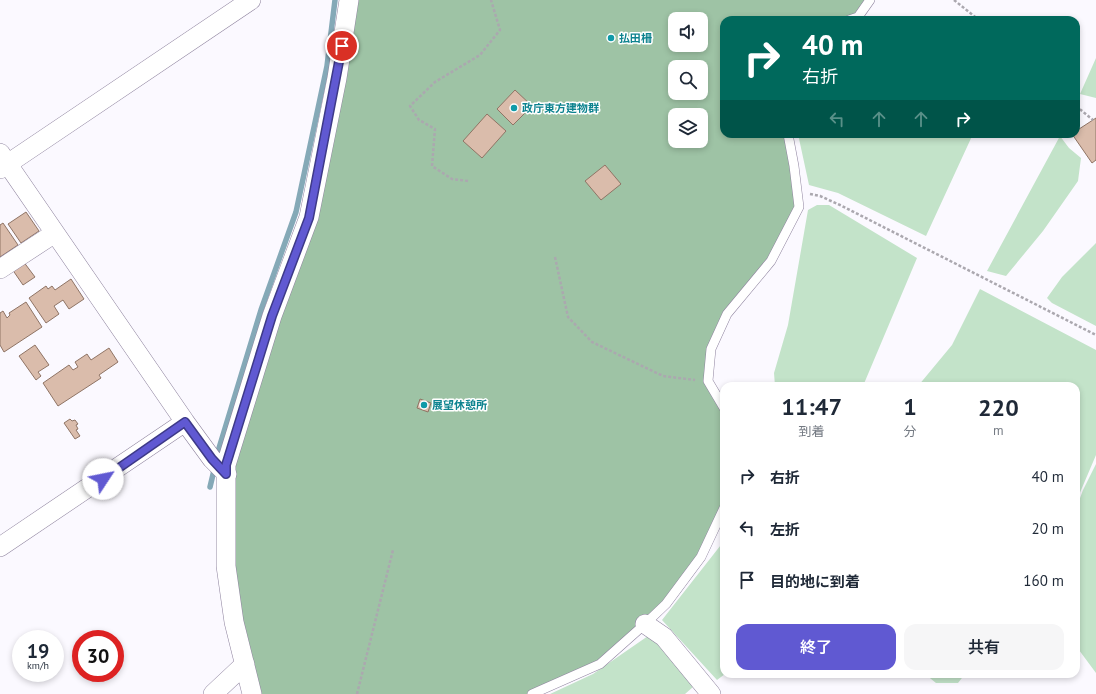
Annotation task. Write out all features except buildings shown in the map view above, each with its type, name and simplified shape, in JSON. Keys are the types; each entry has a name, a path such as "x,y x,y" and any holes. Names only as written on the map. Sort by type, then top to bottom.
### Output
{"street":[{"path":"226,474 212,459 185,422 55,233 3,162 252,0"},
{"path":"252,694 234,622 226,566 226,465 272,316 309,218 337,78 349,0"},
{"path":"0,269 55,233"},
{"path":"0,547 185,422"},
{"path":"645,624 664,637 711,694"},
{"path":"213,694 245,664"}],"lane":[{"path":"859,16 870,0"},
{"path":"720,401 708,381 711,349 727,314 771,261 799,207 789,138"},
{"path":"532,694 600,664 645,624 666,604 701,557 720,517"}],"path":[{"path":"468,182 452,179 432,166 435,129 419,120 410,106 435,82 480,55 500,30 491,0"},
{"path":"954,0 974,16"},
{"path":"1080,109 1093,120"},
{"path":"798,194 820,196 840,205 1096,335"},
{"path":"555,257 568,317 592,342 663,376 708,381"},
{"path":"357,694 393,550"}],"green space":[{"path":"349,0 870,0 853,16 720,16 720,138 789,138 799,207 771,261 727,314 711,349 708,381 720,401 720,517 701,557 666,603 600,664 532,694 252,694 234,622 227,474 309,217"},
{"path":"1096,58 1096,98 1080,94"},
{"path":"799,138 971,138 926,236 838,193 809,185"},
{"path":"1059,138 1062,138 1069,148 1081,158 1078,181 1043,231 1006,276 987,271"},
{"path":"817,205 829,205 917,258 865,382 775,382 774,373 788,325 808,210"},
{"path":"1096,243 1096,326 1052,303 1047,298 1062,277"},
{"path":"980,289 1096,350 1096,455 1080,493 1080,382 921,382 952,345"},
{"path":"1096,464 1096,673 1080,651 1080,498"},
{"path":"720,546 720,678 717,680 662,620"},
{"path":"648,636 659,640 693,687 685,694 550,694 593,674"},
{"path":"930,678 962,678 958,683 936,683"}],"waterway":[{"path":"216,458 261,310 296,212 327,66 335,0"},
{"path":"210,487 215,466"}],"place":[{"name":"払田柵","path":"611,38"},
{"name":"政庁東方建物群","path":"514,108"},
{"name":"展望休憩所","path":"424,405"}],"route":[{"path":"103,479 185,422 212,459 226,474 226,465 272,316 309,218 342,46"}]}
